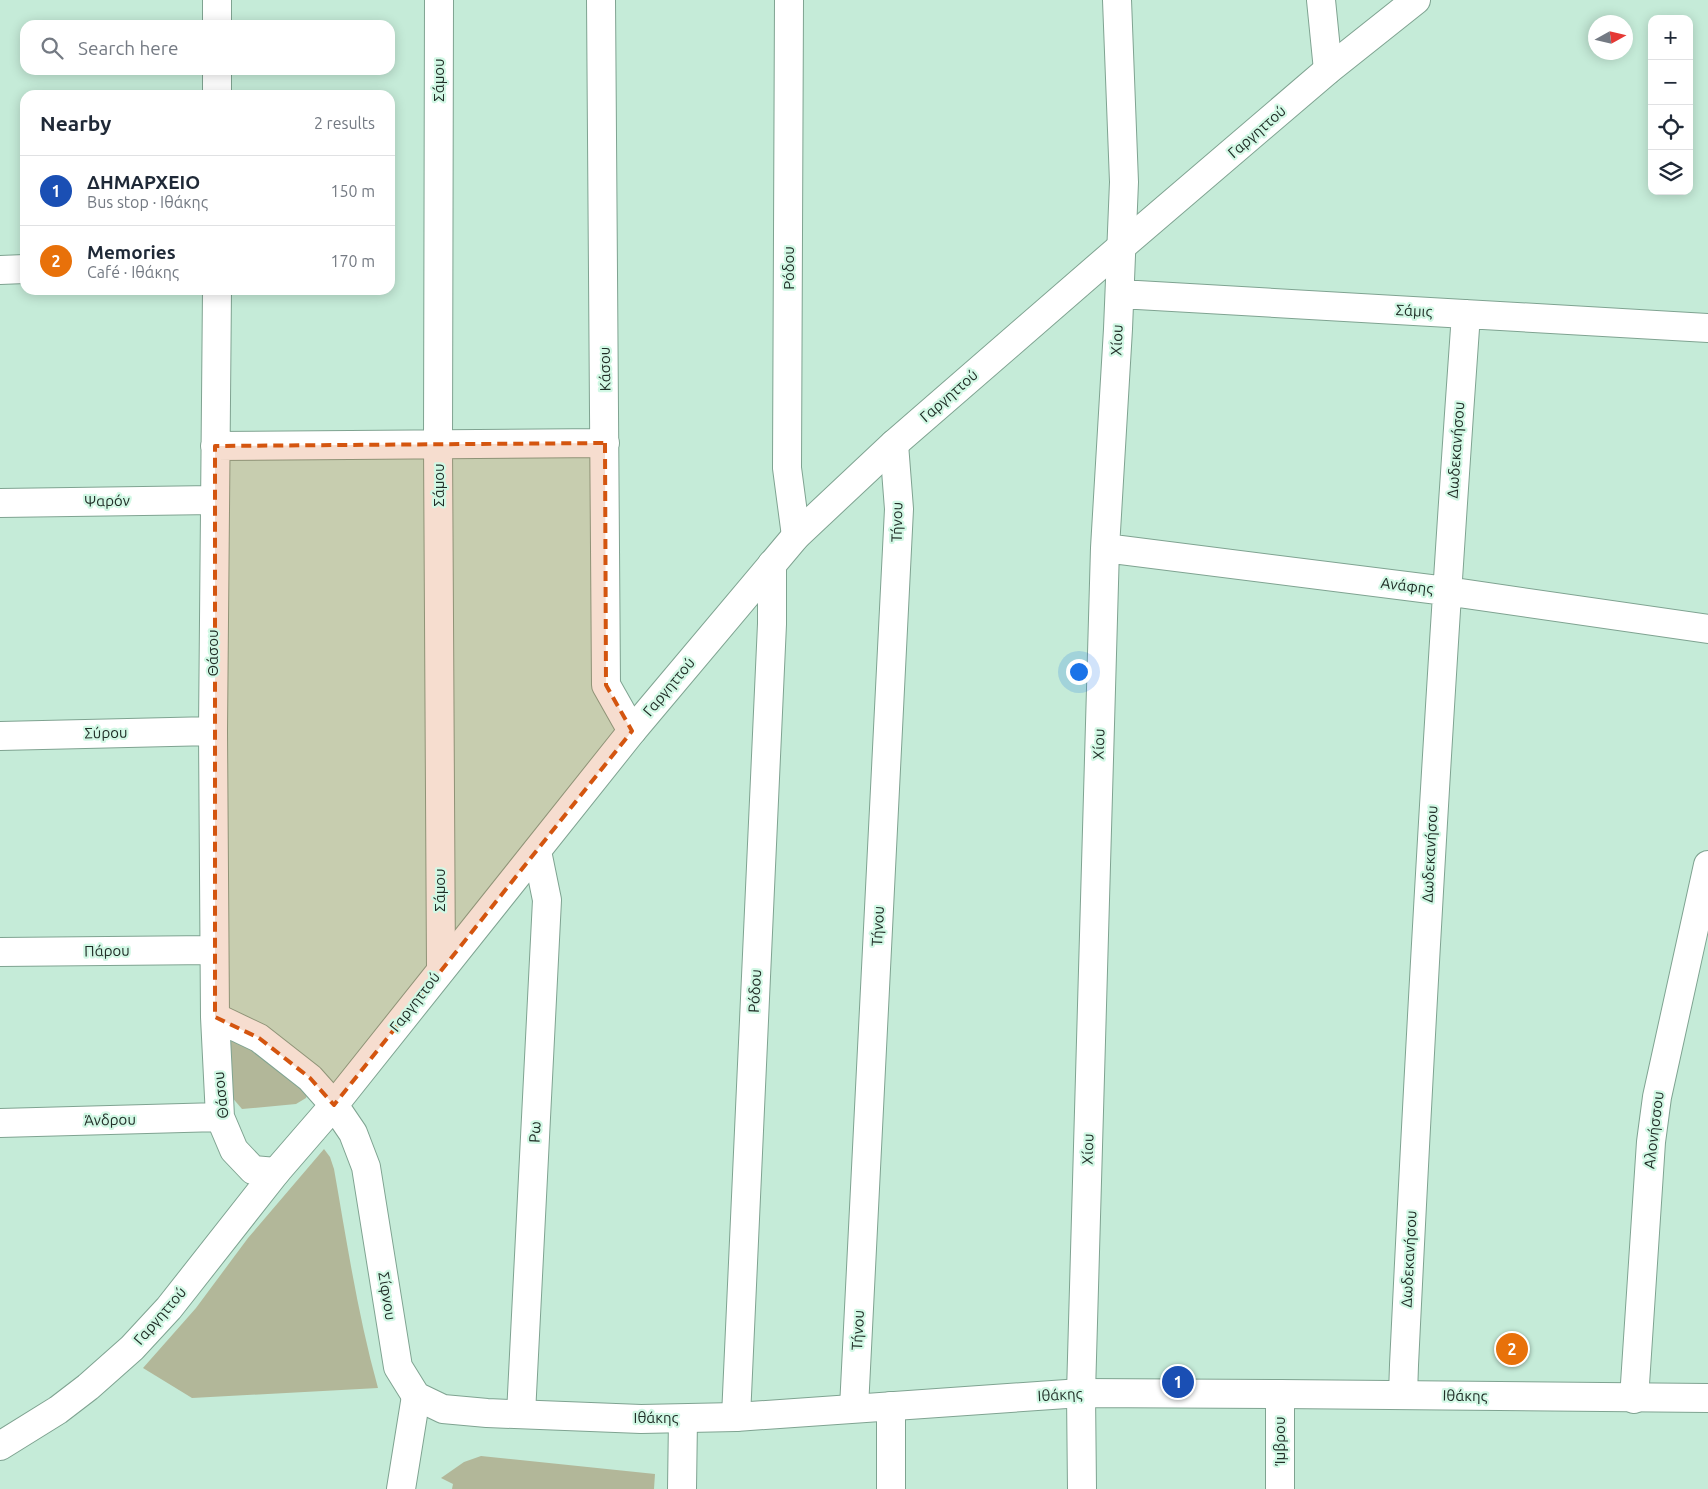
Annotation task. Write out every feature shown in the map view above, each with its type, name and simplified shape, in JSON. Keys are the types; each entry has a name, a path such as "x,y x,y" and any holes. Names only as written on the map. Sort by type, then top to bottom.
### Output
{"street":[{"path":"217,0 217,20"},
{"name":"Σάμου","path":"439,0 438,444 441,970"},
{"name":"Κάσου","path":"601,0 606,685 632,731"},
{"name":"Ρόδου","path":"789,0 787,468 796,536"},
{"name":"Χίου","path":"1082,1489 1081,1393 1105,548 1120,294 1124,182 1117,0"},
{"path":"1321,0 1328,70"},
{"name":"Γαργηττού","path":"0,1446 58,1410 88,1387 132,1348 170,1308 276,1172 334,1105 632,731 796,536 894,444 1121,247 1328,70 1416,0"},
{"path":"217,75 217,90"},
{"path":"0,270 20,269"},
{"name":"Σάμις","path":"1120,294 1708,328"},
{"name":"Θάσου","path":"217,295 213,731 215,1017 220,1118 234,1150 253,1170 276,1172"},
{"name":"Δωδεκανήσου","path":"1403,1395 1421,1009 1446,591 1466,314"},
{"path":"215,446 605,443"},
{"name":"Τήνου","path":"854,1408 899,509 894,444"},
{"name":"Ψαρόν","path":"0,502 214,500"},
{"name":"Ανάφης","path":"1105,548 1446,591 1708,630"},
{"name":"Ρόδου","path":"736,1417 772,624 772,564"},
{"name":"Σύρου","path":"0,736 213,731"},
{"name":"Ρω","path":"521,1414 547,900 537,852"},
{"name":"Αλονήσσου","path":"1634,1398 1651,1142 1657,1096 1708,865"},
{"name":"Πάρου","path":"0,952 214,950"},
{"path":"215,1017 259,1038 310,1078 334,1105"},
{"name":"Σίφνου","path":"334,1105 353,1133 366,1167 398,1367 416,1396"},
{"name":"Άνδρου","path":"0,1123 220,1118"},
{"name":"Ιθάκης","path":"416,1396 443,1409 641,1419 736,1417 1081,1393 1708,1398"},
{"name":"Ίμβρου","path":"1280,1394 1280,1489"},
{"path":"401,1489 416,1396"},
{"path":"891,1406 891,1489"},
{"path":"682,1489 683,1419"}],"highlighted area":[{"path":"605,443 606,685 632,731 334,1105 310,1078 259,1038 215,1017 215,446"}],"green space":[{"path":"233,1038 240,1038 309,1090 306,1098 296,1104 242,1109 230,1095 230,1044"},
{"path":"324,1149 330,1157 334,1169 359,1307 378,1388 192,1398 143,1368 196,1308 248,1238"},
{"path":"481,1456 655,1474 654,1489 452,1489 453,1484 441,1478 464,1462"}],"place":[{"name":"Memories","path":"1512,1349"},
{"name":"ΔΗΜΑΡΧΕΙΟ","path":"1178,1382"}]}
